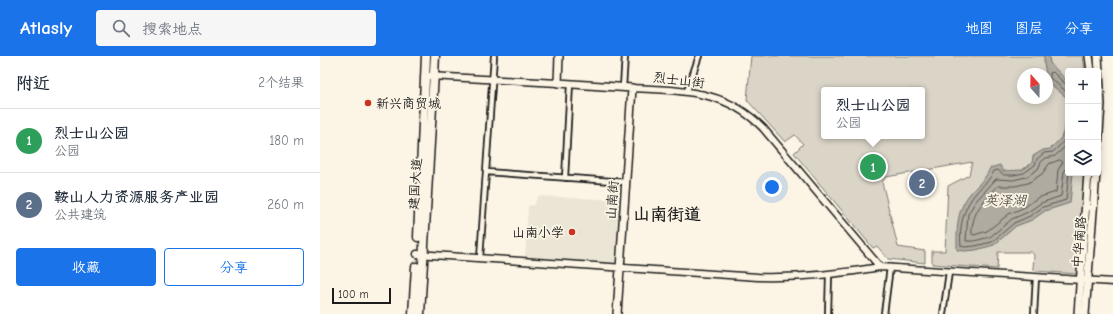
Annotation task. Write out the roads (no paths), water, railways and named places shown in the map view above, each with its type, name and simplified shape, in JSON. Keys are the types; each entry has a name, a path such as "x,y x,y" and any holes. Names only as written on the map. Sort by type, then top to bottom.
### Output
{"highway":[{"name":"建国大道","path":"420,314 420,254 426,56"},
{"name":"建国大道","path":"413,314 420,254 435,56"}],"main road":[{"path":"558,83 559,56"},
{"path":"1089,56 1091,68"},
{"path":"1098,56 1101,104 1099,140"},
{"name":"烈士山街","path":"558,83 632,88"},
{"name":"山南街","path":"617,314 632,88"},
{"name":"中华南路","path":"1085,314 1084,280 1088,176"},
{"name":"中华南路","path":"1078,314 1084,280 1096,176"}],"street":[{"path":"480,258 494,56"},
{"path":"624,87 625,56"},
{"path":"687,91 699,56"},
{"name":"烈士山街","path":"425,76 558,83"},
{"path":"565,178 570,84"},
{"name":"烈士山街","path":"632,88 687,91 718,99 745,111 755,119 880,267"},
{"path":"486,172 626,182"},
{"path":"420,254 758,277 807,277 890,267 1113,282"},
{"path":"884,314 890,267"},
{"path":"943,314 949,272"},
{"path":"828,314 829,274"},
{"path":"1034,314 1036,277"}],"water":[{"path":"1044,56 1049,56 1050,63 1065,79 1065,96 1053,86 1053,68 1045,68"},
{"name":"英泽湖","path":"1065,127 1065,176 1073,176 1070,203 1045,211 1032,220 1016,226 994,245 976,250 957,250 957,228 959,214 969,195 983,179 990,168 1000,165 1003,171 1022,170 1032,163 1033,156 1043,150 1050,149 1061,138"}],"place":[{"name":"新兴商贸城","path":"368,103"},
{"name":"烈士山公园","path":"873,167"},
{"name":"鞍山人力资源服务产业园","path":"922,183"},
{"name":"山南小学","path":"572,232"}],"district":[{"name":"山南街道","path":"667,214"}]}
